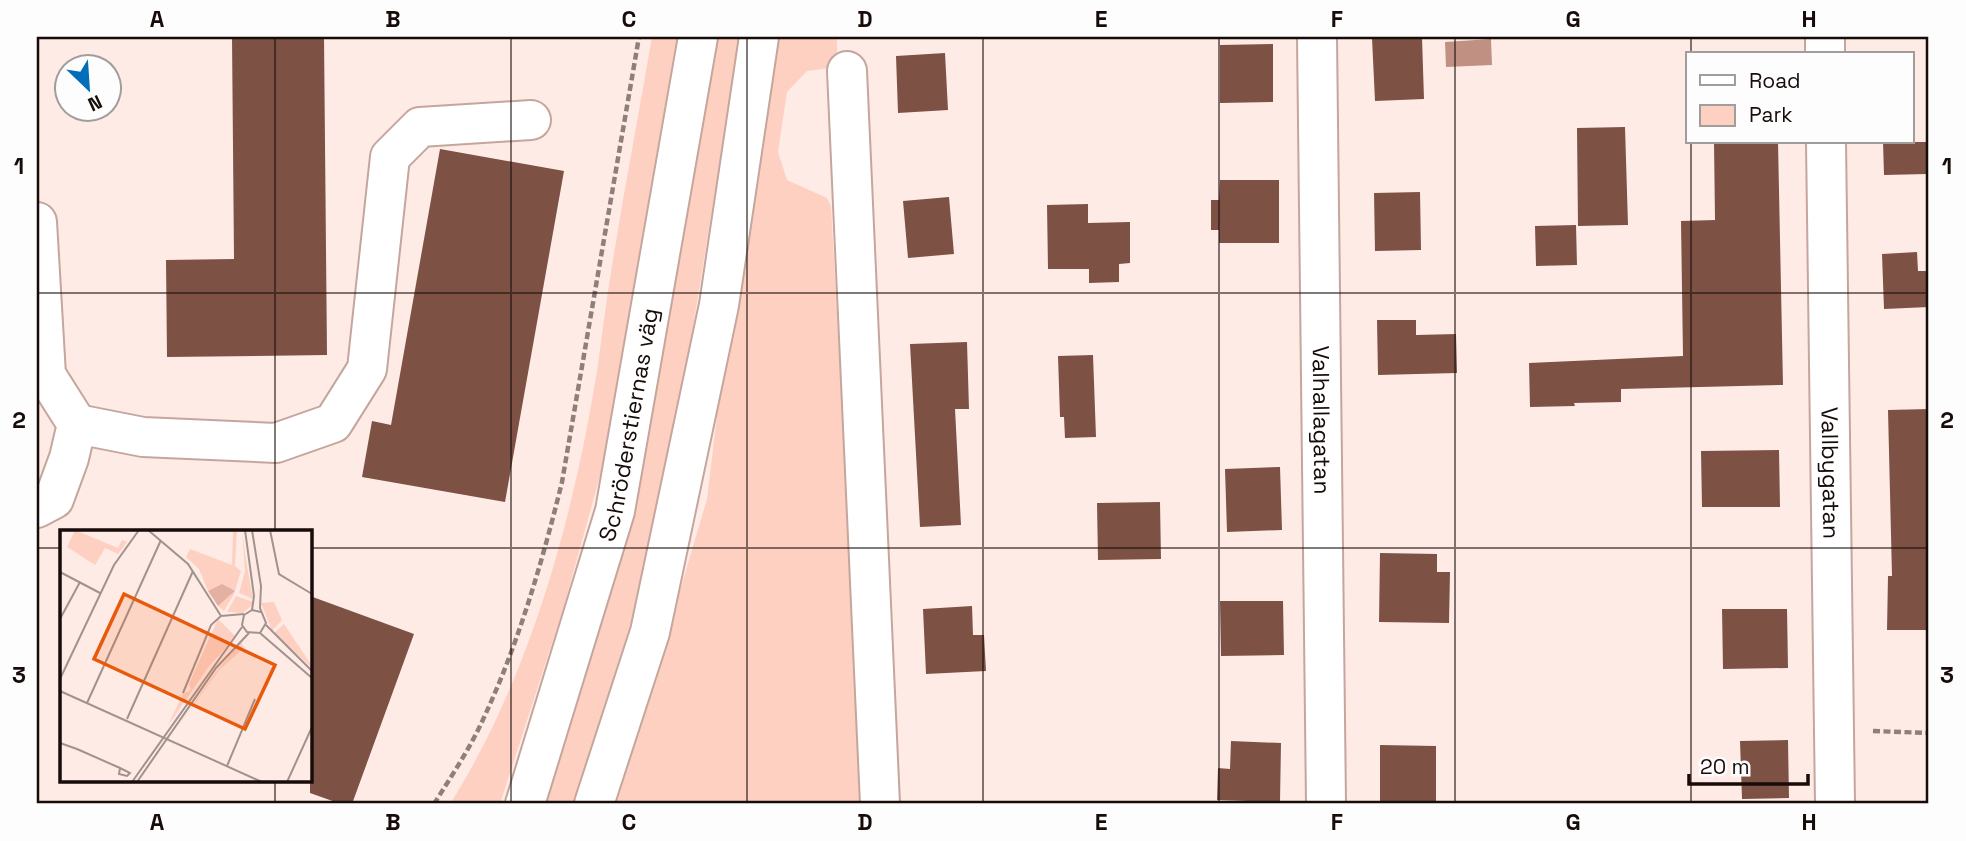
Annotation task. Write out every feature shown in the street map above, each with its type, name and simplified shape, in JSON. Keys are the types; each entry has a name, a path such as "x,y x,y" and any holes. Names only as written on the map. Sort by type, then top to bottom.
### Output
{"street":[{"name":"Schröderstiernas väg","path":"524,804 615,511 698,37"},
{"path":"594,804 650,632 719,306 760,37"},
{"name":"Valhallagatan","path":"1317,37 1326,804"},
{"path":"847,71 880,804"},
{"path":"76,424 143,437 276,443 333,424 367,369 390,157 420,127 531,120"},
{"name":"Vallbygatan","path":"1826,144 1835,804"},
{"path":"37,222 46,375 76,424 69,458 54,499 37,508"}],"path":[{"path":"434,804 477,732 488,708 527,609 546,546 562,482 639,37"},
{"path":"1834,730 1929,733"}],"green space":[{"path":"652,37 677,37 601,472 564,606 500,804 450,804 503,704 525,650 561,540 587,427"},
{"path":"716,37 740,37 654,554 574,804 537,804"},
{"path":"775,37 837,37 837,67 807,71 787,92 778,152 787,180 827,198 831,206 864,804 610,804 657,668 707,499 724,357"}],"shaded area":[{"path":"1491,39 1492,65 1446,67 1445,42"}],"building":[{"path":"232,37 324,37 327,355 167,357 166,260 234,259"},
{"path":"1422,37 1424,99 1375,101 1372,38"},
{"path":"1273,44 1273,102 1220,103 1220,45"},
{"path":"945,53 948,110 898,113 896,56"},
{"path":"1625,127 1628,225 1578,226 1577,128"},
{"path":"1927,142 1928,174 1884,175 1883,144"},
{"path":"1714,144 1778,144 1783,385 1621,389 1621,402 1530,407 1529,363 1683,356 1681,221 1715,220"},
{"path":"440,149 564,171 505,502 362,477 372,421 391,425"},
{"path":"1220,180 1279,180 1279,243 1219,243 1219,230 1211,230 1211,200 1219,200"},
{"path":"1420,192 1421,250 1375,251 1374,193"},
{"path":"949,197 954,254 908,258 903,201"},
{"path":"1088,204 1088,223 1130,222 1130,263 1119,264 1119,282 1089,283 1089,269 1048,269 1047,205"},
{"path":"1576,225 1577,265 1536,266 1535,226"},
{"path":"1917,252 1918,271 1929,271 1929,307 1884,309 1882,254"},
{"path":"1377,320 1416,320 1416,335 1456,334 1457,373 1378,375"},
{"path":"967,342 969,409 955,409 961,525 920,527 910,344"},
{"path":"1093,355 1096,437 1065,438 1064,417 1060,417 1058,356"},
{"path":"1929,409 1929,630 1887,630 1888,576 1892,576 1888,410"},
{"path":"1779,450 1780,507 1702,507 1701,451"},
{"path":"1280,467 1282,530 1227,532 1225,469"},
{"path":"1160,502 1161,559 1098,560 1097,503"},
{"path":"1380,553 1437,554 1437,572 1450,572 1449,623 1379,622"},
{"path":"312,597 414,634 352,804 341,804 310,793"},
{"path":"1220,601 1283,601 1284,655 1221,656"},
{"path":"972,606 973,635 984,635 986,671 926,674 923,609"},
{"path":"1722,609 1787,609 1788,668 1723,669"},
{"path":"1788,740 1789,798 1742,799 1740,741"},
{"path":"1231,741 1281,743 1280,802 1217,800 1218,768 1230,769"},
{"path":"1380,745 1436,746 1436,804 1380,804"}]}
